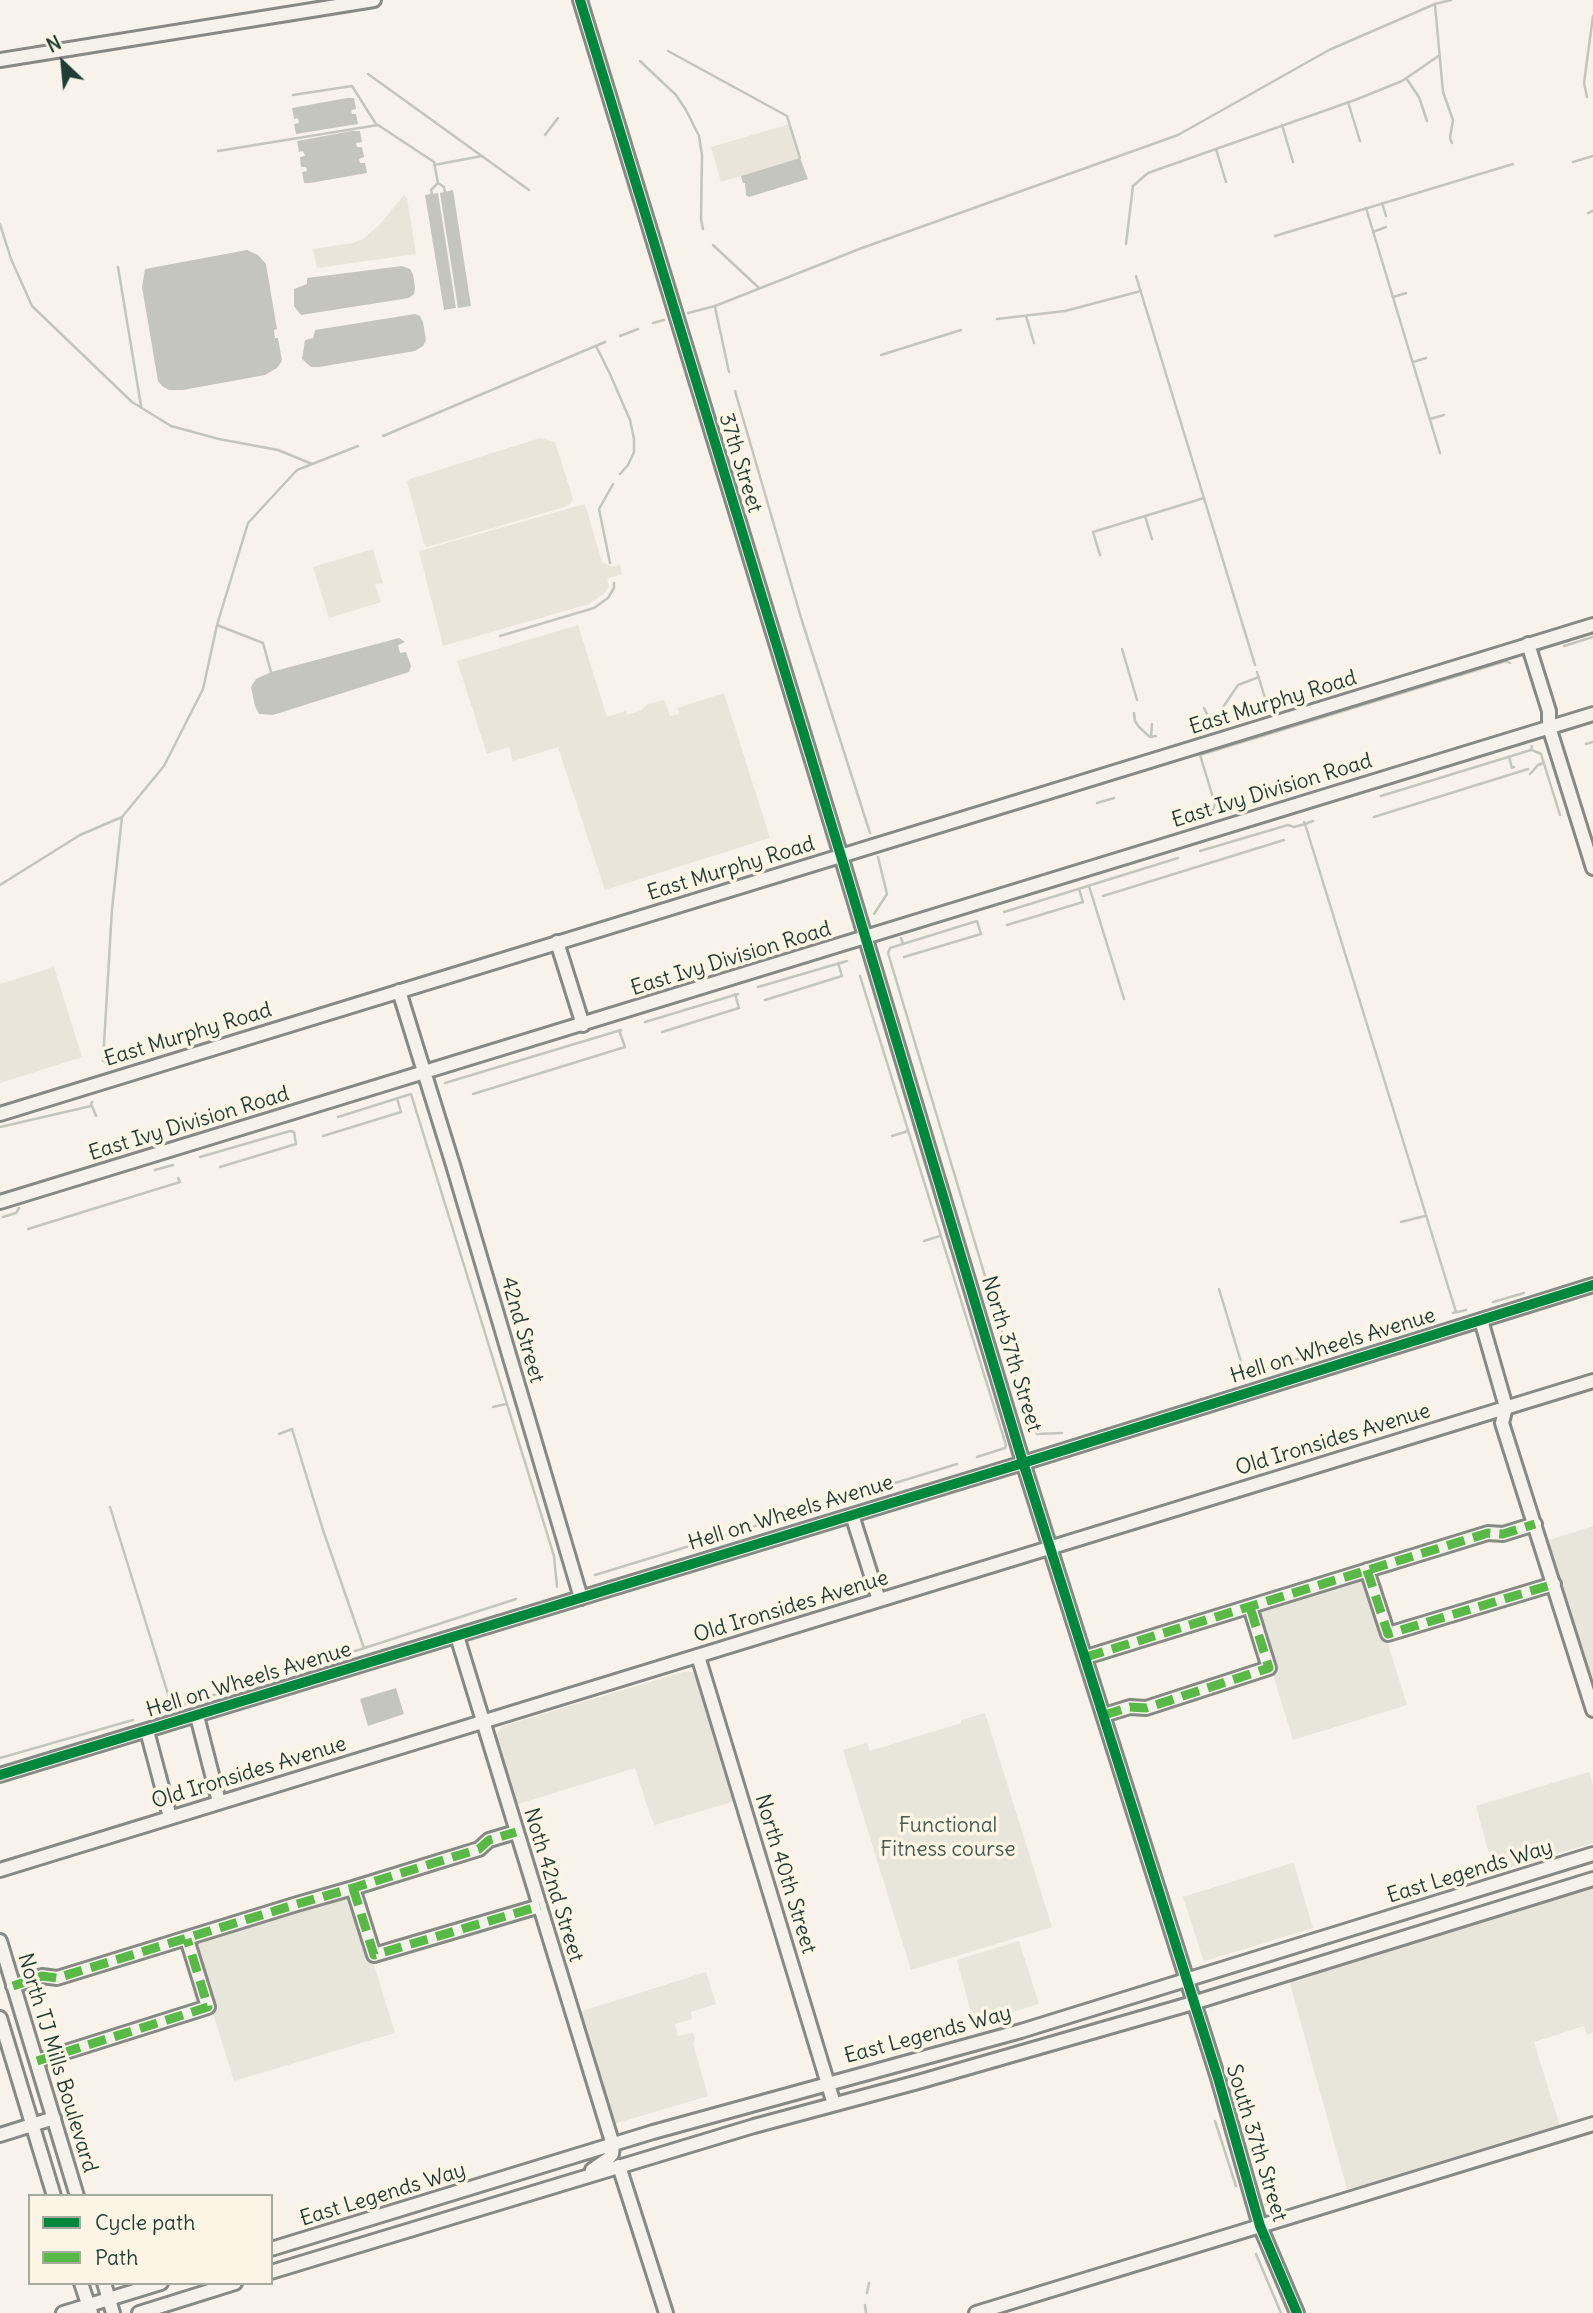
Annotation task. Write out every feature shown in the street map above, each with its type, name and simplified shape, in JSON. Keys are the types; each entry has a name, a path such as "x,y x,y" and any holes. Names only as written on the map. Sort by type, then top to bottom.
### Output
{"street":[{"path":"0,60 374,0"},
{"name":"37th Street","path":"580,0 865,937"},
{"name":"East Murphy Road","path":"0,1114 1593,625"},
{"path":"1528,645 1549,711 1549,727 1593,868"},
{"name":"East Ivy Division Road","path":"0,1202 1593,714"},
{"name":"North 37th Street","path":"865,937 1023,1463 1186,1981"},
{"path":"557,942 583,1025"},
{"name":"42nd Street","path":"398,990 459,1185 581,1598"},
{"name":"Hell on Wheels Avenue","path":"0,1776 1023,1463 1593,1285"},
{"path":"1481,1320 1506,1407 1503,1423 1593,1710"},
{"name":"Old Ironsides Avenue","path":"0,1870 1593,1381"},
{"path":"852,1515 879,1600"},
{"path":"1086,1657 1488,1533 1503,1534 1535,1524"},
{"path":"1367,1570 1388,1634 1554,1584"},
{"path":"1104,1715 1130,1707 1146,1708 1269,1668 1250,1606"},
{"name":"Noth 42nd Street","path":"457,1636 612,2145"},
{"name":"North 40th Street","path":"698,1656 834,2104"},
{"path":"197,1716 219,1802"},
{"path":"147,1731 170,1817"},
{"path":"13,1986 42,1976 57,1978 187,1939 479,1849 489,1840 516,1832"},
{"name":"East Legends Way","path":"273,2248 653,2132 1021,2031 1593,1854"},
{"name":"East Legends Way","path":"273,2271 619,2165 1193,2003 1593,1879"},
{"path":"353,1888 374,1955 540,1906"},
{"path":"37,2061 208,2007 187,1939"},
{"name":"North TJ Mills Boulevard","path":"0,1941 76,2194"},
{"name":"South 37th Street","path":"1186,1981 1218,2078 1260,2226 1297,2313"},
{"name":"North TJ Mills Boulevard","path":"0,2018 53,2194"},
{"path":"0,2135 54,2118"},
{"path":"976,2313 1593,2124"},
{"path":"653,2132 628,2149 619,2165 666,2313"},
{"path":"584,2176 608,2159 612,2154 612,2145"},
{"path":"82,2285 89,2309"},
{"path":"105,2285 113,2313"},
{"path":"63,2313 89,2309 109,2299 154,2285"},
{"path":"139,2313 229,2285"}],"shaded area":[{"path":"354,98 356,109 351,110 352,114 356,114 358,124 296,134 294,124 299,123 298,118 294,119 292,108"},
{"path":"790,124 800,158 721,182 711,147"},
{"path":"360,131 362,142 356,143 357,147 362,147 364,157 359,159 360,163 365,163 367,173 304,183 302,172 307,171 306,167 301,167 300,157 305,156 303,151 299,152 297,141"},
{"path":"800,158 808,179 749,197 746,195 741,176"},
{"path":"453,190 471,306 458,308 440,193"},
{"path":"438,193 456,308 444,310 425,195"},
{"path":"404,195 407,198 416,254 317,268 313,249 363,239 380,224"},
{"path":"247,250 258,255 266,264 277,329 274,330 275,338 278,338 282,361 277,368 265,375 183,390 169,390 162,386 158,381 142,287 145,269"},
{"path":"402,266 410,269 413,274 414,294 409,298 301,315 294,306 294,289 307,284 307,278"},
{"path":"415,314 420,316 423,322 426,340 423,346 415,351 319,367 311,367 302,359 305,340 313,338 315,330"},
{"path":"540,438 555,442 573,499 570,504 427,547 424,544 407,482 410,479"},
{"path":"585,504 602,562 612,567 620,565 622,574 607,579 609,587 604,594 589,604 443,646 419,551"},
{"path":"373,549 383,583 375,585 381,602 329,618 313,567"},
{"path":"578,625 607,717 626,711 627,715 640,711 648,704 664,700 670,716 679,714 677,708 724,693 770,838 605,890 558,747 513,761 509,747 487,754 457,661"},
{"path":"399,638 405,642 398,645 400,653 406,652 411,666 409,672 273,715 259,714 251,687 256,679 271,672"},
{"path":"54,967 82,1057 0,1083 0,984"},
{"path":"396,1688 404,1714 368,1726 360,1699"}],"green space":[{"path":"1593,1526 1593,1695 1546,1541"},
{"path":"1361,1578 1371,1590 1407,1705 1293,1740 1257,1616 1265,1605"},
{"path":"683,1672 693,1672 697,1678 735,1801 655,1825 635,1768 515,1805 494,1737 503,1726"},
{"name":"Functional Fitness course","path":"985,1713 1052,1927 911,1970 843,1750 867,1743 870,1751"},
{"path":"1589,1772 1593,1784 1593,1843 1494,1872 1476,1806"},
{"path":"1292,1863 1313,1928 1205,1961 1183,1897"},
{"path":"1593,1886 1593,2033 1587,2035 1584,2026 1534,2042 1560,2126 1347,2189 1289,1980"},
{"path":"344,1895 356,1906 395,2033 234,2081 196,1958 197,1943 202,1937"},
{"path":"1019,1941 1039,2004 974,2024 957,1960"},
{"path":"706,1972 716,2004 691,2012 692,2019 675,2024 678,2036 693,2033 693,2043 708,2096 614,2124 579,2012"}],"waterway":[{"path":"688,313 715,306 862,248 1178,135 1329,50 1435,4 1451,0"},
{"path":"1435,5 1443,92 1453,120 1450,138 1452,143"},
{"path":"1587,97 1584,83 1593,16"},
{"path":"668,51 787,116 800,158"},
{"path":"1126,244 1133,186 1148,173 1355,100 1402,81 1440,55"},
{"path":"640,61 676,95 699,136 702,155 703,229"},
{"path":"368,74 529,190"},
{"path":"1406,78 1419,97 1427,121"},
{"path":"293,95 352,86 376,124"},
{"path":"1348,102 1360,141"},
{"path":"545,135 558,118"},
{"path":"218,151 378,125 434,162 438,183 444,187 445,192"},
{"path":"1282,125 1293,162"},
{"path":"1216,149 1226,182"},
{"path":"434,165 482,156"},
{"path":"1573,162 1593,156"},
{"path":"1275,236 1513,164"},
{"path":"432,194 431,190 438,183"},
{"path":"1382,203 1386,216"},
{"path":"1366,208 1440,453"},
{"path":"1588,213 1593,211"},
{"path":"0,224 11,259 32,306 132,402 171,426 219,439 278,450 312,464"},
{"path":"1373,232 1386,227"},
{"path":"713,245 759,288"},
{"path":"118,267 141,406"},
{"path":"1136,276 1255,665"},
{"path":"997,319 1065,311 1141,291"},
{"path":"1393,297 1406,293"},
{"path":"715,307 729,372"},
{"path":"1026,316 1034,343"},
{"path":"653,323 664,320"},
{"path":"620,336 638,329"},
{"path":"881,355 961,330"},
{"path":"383,436 605,342"},
{"path":"596,346 630,420 634,439 634,452 620,474"},
{"path":"1413,362 1426,358"},
{"path":"735,391 802,621 870,833"},
{"path":"1430,419 1444,415"},
{"path":"103,1061 112,909 122,817 164,766 203,689 217,625 248,523 297,470 358,446"},
{"path":"610,563 599,509 613,484"},
{"path":"1100,555 1093,532 1204,498"},
{"path":"1145,516 1152,539"},
{"path":"500,636 594,608 608,598 614,583"},
{"path":"217,625 263,643 271,672"},
{"path":"1564,646 1593,637"},
{"path":"1122,649 1137,700"},
{"path":"1192,819 1212,811 1215,804 1200,755 1506,661 1510,663"},
{"path":"1257,672 1266,701"},
{"path":"1208,720 1219,713 1238,685 1259,677"},
{"path":"1204,708 1209,718"},
{"path":"1134,713 1139,727 1150,737 1156,736"},
{"path":"1151,737 1152,724"},
{"path":"1586,744 1593,742"},
{"path":"1381,796 1531,750 1532,746"},
{"path":"1532,750 1541,754 1560,815"},
{"path":"1509,757 1512,768 1514,767"},
{"path":"1530,774 1543,763"},
{"path":"1374,817 1528,769"},
{"path":"1097,803 1114,798"},
{"path":"0,885 80,835 122,817"},
{"path":"1313,821 1305,824 1456,1312"},
{"path":"1200,851 1288,825 1294,827 1305,824 1304,822"},
{"path":"1103,896 1284,840"},
{"path":"874,914 887,894 878,857"},
{"path":"1004,912 1178,858"},
{"path":"1089,886 1124,999"},
{"path":"1007,925 1083,902 1079,889"},
{"path":"901,938 903,944 977,921 981,934 904,957"},
{"path":"903,944 890,948 888,953 1021,1396 1037,1434 1062,1433"},
{"path":"758,987 847,961"},
{"path":"765,1000 842,976 838,963"},
{"path":"860,976 1006,1445 1005,1448 977,1457"},
{"path":"662,1032 739,1008 735,994"},
{"path":"645,1022 738,994"},
{"path":"473,1094 625,1047 619,1030"},
{"path":"445,1083 621,1030"},
{"path":"338,1117 411,1094 554,1556 557,1587"},
{"path":"323,1136 401,1112 397,1098"},
{"path":"0,1127 91,1106 92,1102"},
{"path":"92,1106 96,1116"},
{"path":"892,1136 908,1131"},
{"path":"200,1157 294,1132 296,1144 220,1167"},
{"path":"155,1170 173,1165"},
{"path":"28,1229 180,1182 178,1178"},
{"path":"3,1217 16,1213 19,1208"},
{"path":"1401,1222 1425,1216"},
{"path":"924,1241 940,1236"},
{"path":"1219,1289 1245,1375 1398,1329"},
{"path":"1493,1302 1524,1293"},
{"path":"1453,1313 1466,1310"},
{"path":"493,1407 506,1404"},
{"path":"279,1434 292,1429 364,1648"},
{"path":"800,1512 957,1464"},
{"path":"110,1507 172,1707"},
{"path":"595,1575 768,1522"},
{"path":"349,1653 516,1599"},
{"path":"153,1714 329,1659"},
{"path":"0,1758 133,1720"},
{"path":"1215,2121 1236,2186"},
{"path":"1256,2254 1281,2313"},
{"path":"867,2293 869,2283"},
{"path":"865,2305 866,2313"}],"marked path":[{"path":"1086,1657 1488,1533 1503,1534 1535,1524"},
{"path":"1367,1570 1388,1634 1554,1584"},
{"path":"1104,1715 1130,1707 1146,1708 1269,1668 1250,1607"},
{"path":"13,1986 42,1976 57,1978 353,1888 479,1849 489,1840 516,1832"},
{"path":"353,1888 374,1955 540,1906"},
{"path":"37,2061 208,2007 187,1939"}],"cycle path":[{"path":"580,0 1021,1456 1218,2078 1260,2226 1297,2313"},
{"path":"0,1775 1023,1463 1593,1285"}]}
